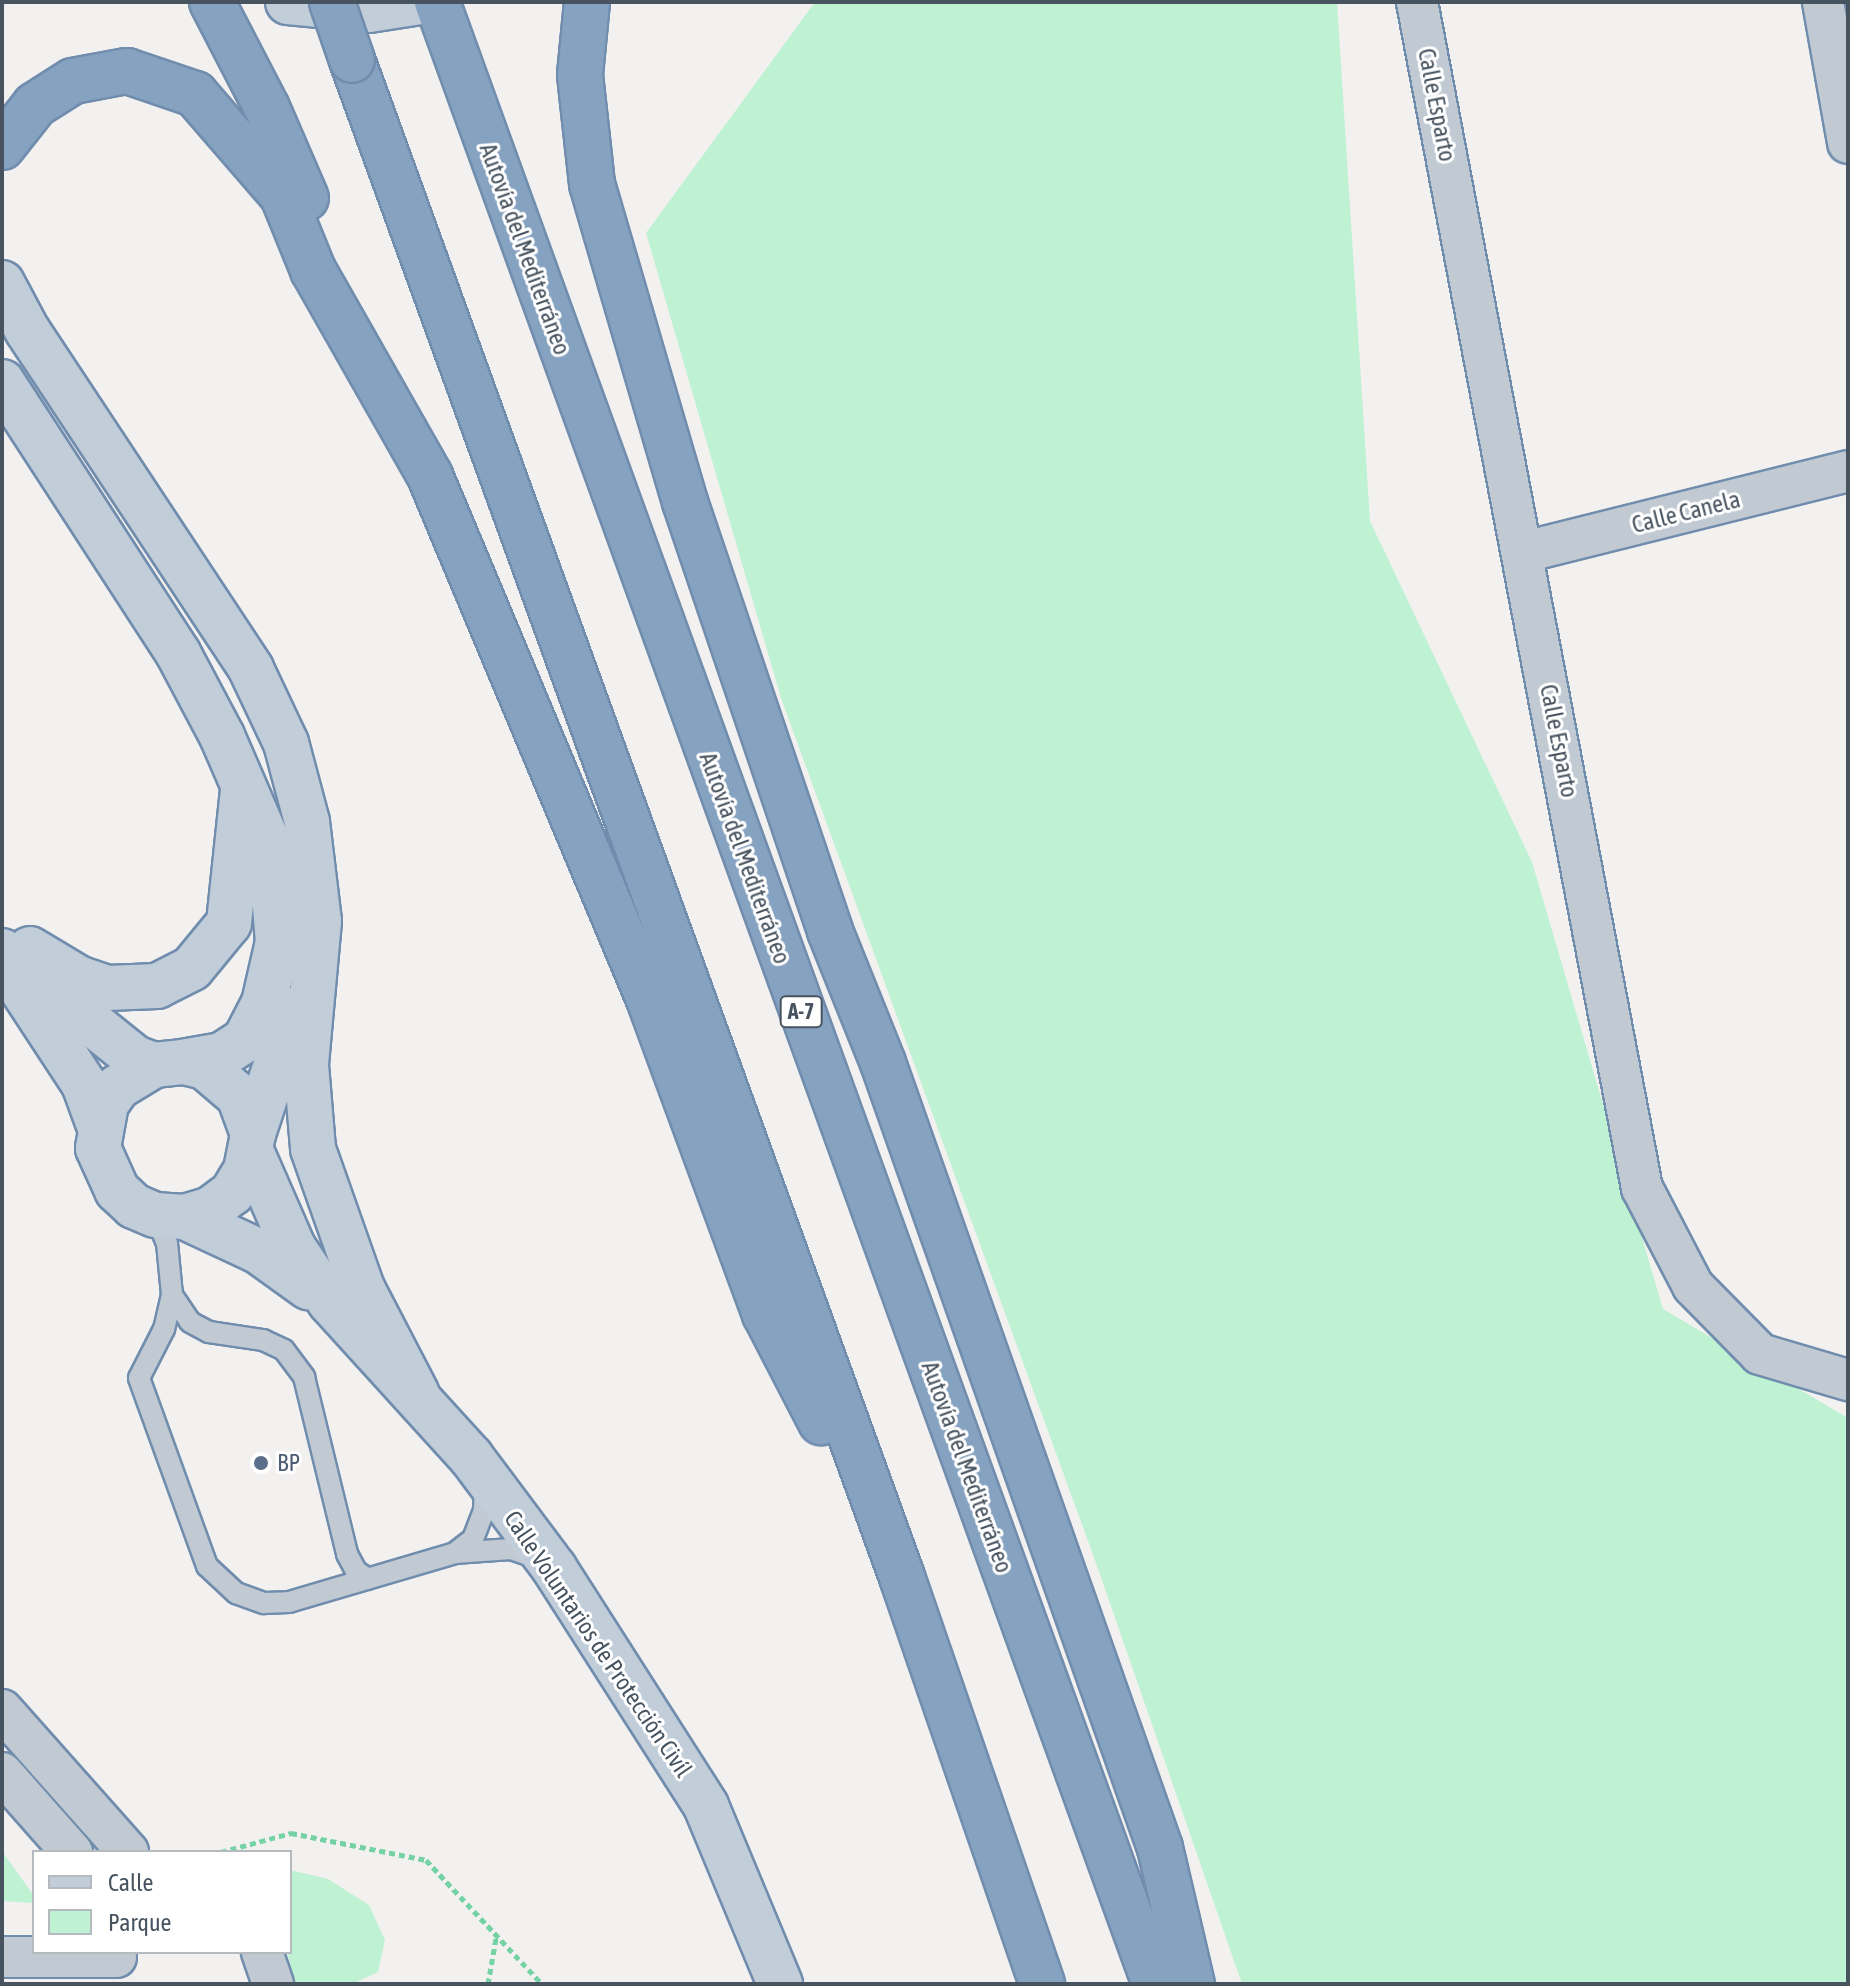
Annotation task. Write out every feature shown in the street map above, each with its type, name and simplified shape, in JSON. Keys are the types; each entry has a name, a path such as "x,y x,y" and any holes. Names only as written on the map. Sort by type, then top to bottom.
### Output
{"highway":[{"path":"212,2 267,108 430,476 649,999 765,1314 902,1577"},
{"path":"332,2 902,1577 1042,1984"},
{"path":"587,2 580,75 592,184 738,667 1160,1848 1192,1984"},
{"path":"592,184 618,2"},
{"name":"Autovía del Mediterráneo","path":"443,20 1155,1984"},
{"path":"2,147 35,105 73,81 127,71 195,94 283,196 313,270 430,476"}],"street":[{"path":"288,2 369,10 420,2"},
{"name":"Calle Esparto","path":"1417,2 1524,552 1642,1188 1693,1286 1760,1354 1848,1380"},
{"path":"1823,2 1848,143"},
{"path":"2,283 27,330 251,669 286,743 315,877 319,921 306,1065 313,1149 346,1252 417,1394"},
{"path":"2,382 178,653 222,736 270,847 278,901 273,966 264,1003 245,1040 222,1055 169,1063 118,1087 99,1125 98,1148 117,1190 170,1216 211,1209 232,1193 314,960"},
{"name":"Calle Canela","path":"1524,552 1848,471"},
{"path":"2,928 50,963 107,988 157,986 192,968 229,923 243,789"},
{"path":"2,951 104,1037 169,1063 224,1079 239,1096 252,1143"},
{"path":"2,964 62,1047 99,1125"},
{"name":"Calle Voluntarios de Protección Civíl","path":"252,1143 293,1247 330,1302 417,1394 554,1568 706,1806 780,1984"},
{"name":"Calle Voluntarios de Protección Civíl","path":"170,1216 258,1251 330,1302"},
{"path":"2,1710 126,1850"},
{"path":"2,1773 70,1850"},
{"path":"263,1954 273,1984"},
{"path":"2,1957 114,1964"}],"lane":[{"path":"170,1216 167,1243 172,1295 164,1329 139,1378 207,1566 236,1593 264,1603 289,1602 455,1553 511,1549 554,1568"},
{"path":"172,1295 190,1322 209,1332 263,1340 284,1350 304,1377 347,1554 356,1571 368,1579"},
{"path":"455,1553 473,1539 482,1518 485,1477"}],"path":[{"path":"228,1850 291,1833 426,1860 542,1984"},
{"path":"488,1984 496,1938"}],"green space":[{"path":"815,2 1337,2 1370,521 1532,862 1663,1309 1848,1418 1848,1984 1242,1984 1096,1563 781,698 646,233"},
{"path":"2,1851 32,1893 32,1903 2,1901"},
{"path":"292,1870 328,1879 369,1905 385,1940 378,1972 352,1984 295,1984 288,1954 292,1954"}],"place":[{"name":"BP","path":"261,1463"}]}
